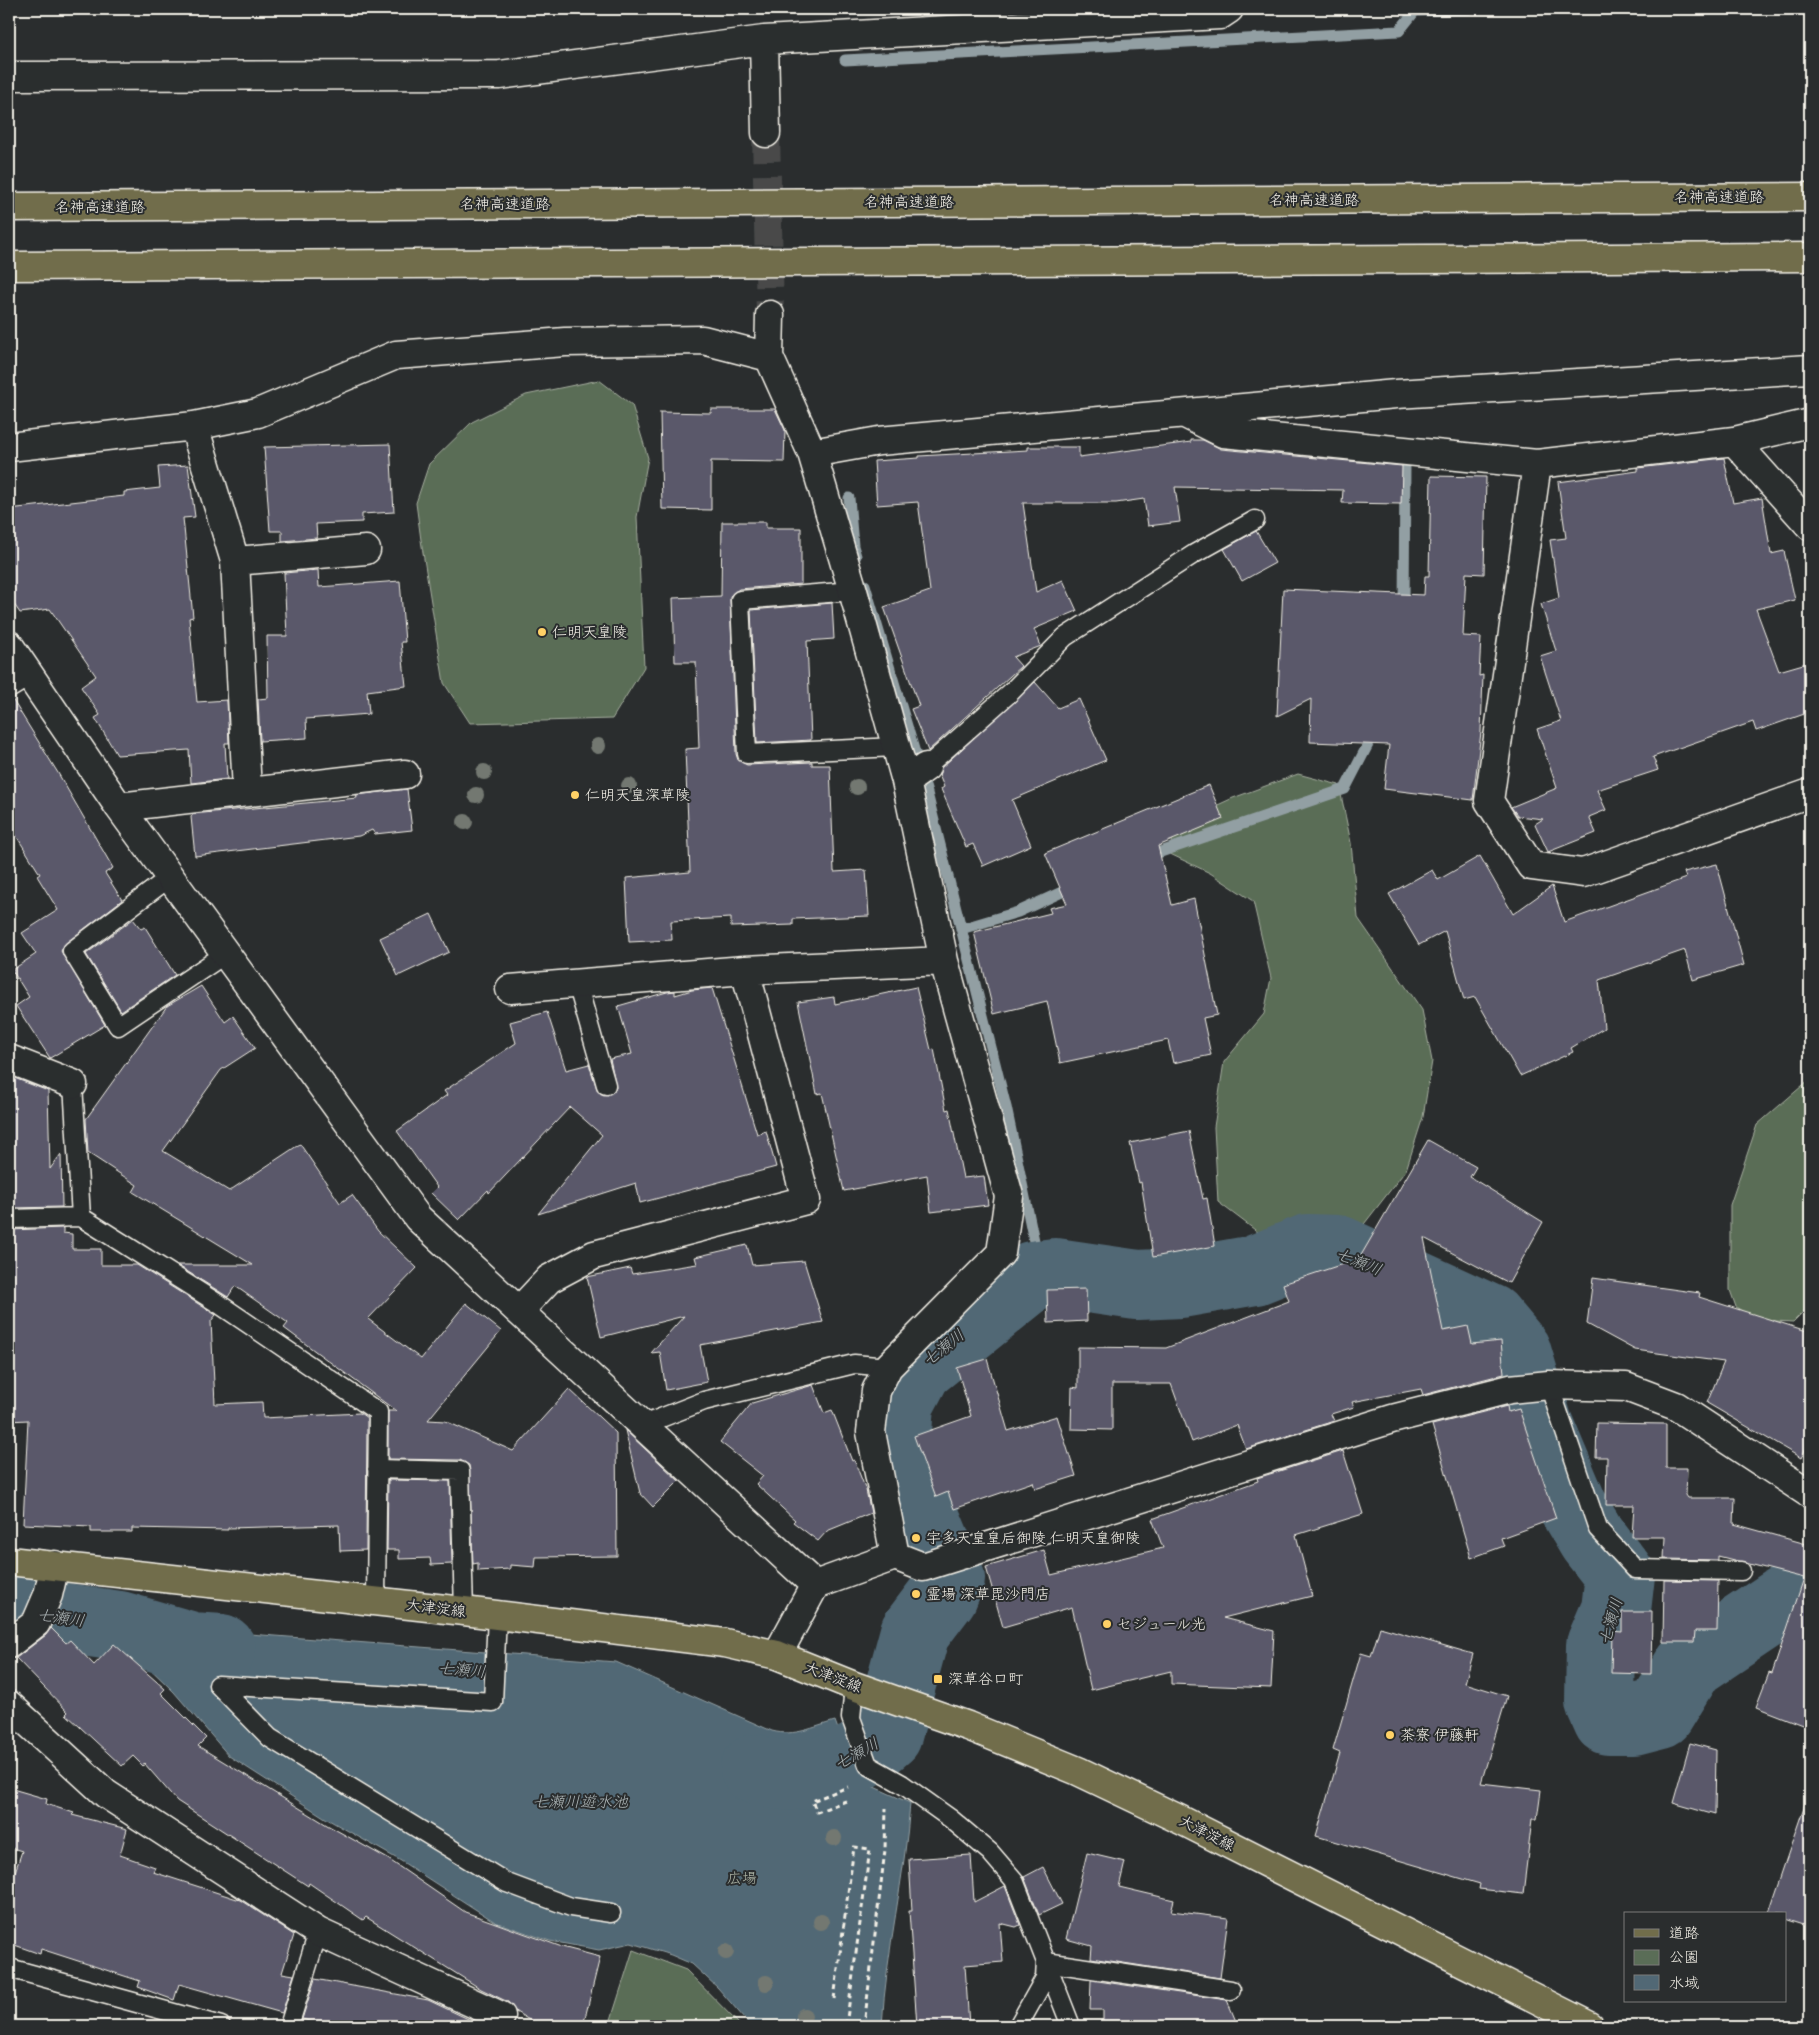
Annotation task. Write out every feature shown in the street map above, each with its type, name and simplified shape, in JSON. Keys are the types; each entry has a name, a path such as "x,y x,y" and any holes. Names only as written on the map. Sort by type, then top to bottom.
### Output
{"main road":[{"name":"名神高速道路","path":"9,207 1810,197"},
{"path":"9,266 1810,257"},
{"name":"大津淀線","path":"9,1561 464,1611 725,1643 777,1655 854,1686 968,1726 1078,1771 1190,1824 1590,2026"}],"street":[{"path":"9,76 500,74 764,40 1220,15 1229,9"},
{"path":"764,40 766,133"},
{"path":"770,315 769,357 812,453 896,747 916,774 944,961 1009,1196 1001,1253 888,1367 876,1391 871,1432 895,1556"},
{"path":"9,447 194,426 258,413 396,355 565,342 703,340 769,357"},
{"path":"812,453 879,441 1187,415 1396,394 1810,369"},
{"path":"1187,415 1223,433 1537,464 1734,441 1810,423"},
{"path":"194,426 234,561 247,791"},
{"path":"1734,441 1810,526"},
{"path":"1537,464 1489,801 1531,866 1583,873 1810,793"},
{"path":"234,561 366,550"},
{"path":"9,644 19,682 119,807 418,1218 815,1585"},
{"path":"119,807 405,774"},
{"path":"510,989 745,970 944,961"},
{"path":"519,1311 549,1279 594,1254 806,1200 745,970"},
{"path":"9,1059 72,1084"},
{"path":"777,1655 815,1585 895,1556 923,1567 1392,1419 1510,1389 1543,1386 1626,1388 1676,1406 1810,1494"},
{"path":"9,1644 36,1623 48,1595 55,1565"},
{"path":"9,1705 106,1794 318,1932 501,2016"}],"lane":[{"path":"916,774 1011,692 1065,637 1194,554 1255,520"},
{"path":"852,591 740,600 747,754 896,747"},
{"path":"170,877 72,951 118,1026 225,954"},
{"path":"577,983 606,1085"},
{"path":"72,1084 81,1217"},
{"path":"9,1219 81,1217 222,1306 378,1412 376,1601"},
{"path":"643,1425 704,1401 854,1364 888,1367"},
{"path":"1543,1386 1598,1529 1635,1569 1741,1571"},
{"path":"377,1469 460,1471 464,1611"},
{"path":"497,1616 492,1702 218,1685 270,1738 507,1883 571,1907 611,1913"},
{"path":"854,1686 851,1718 868,1765 902,1784 951,1819 990,1852 1014,1880 1071,2026"},
{"path":"289,2026 318,1932"},
{"path":"1046,1962 1231,1990"},
{"path":"1018,2026 1044,1978 1046,1962"},
{"path":"9,1968 221,2026"}],"path":[{"path":"864,2026 885,1850 886,1804 876,1795 885,1774"},
{"path":"846,1801 816,1812 812,1801 847,1787"},
{"path":"834,1999 854,1848 870,1849 846,2026"}],"green space":[{"path":"599,380 632,405 648,458 637,517 644,667 612,719 470,723 444,683 421,540 416,503 429,464 472,422 526,395"},
{"path":"1298,774 1339,785 1351,843 1358,918 1422,1010 1432,1061 1423,1117 1406,1170 1354,1237 1271,1242 1218,1202 1214,1127 1224,1062 1264,1014 1271,978 1253,901 1210,873 1166,852 1183,821 1233,798"},
{"path":"1810,1079 1810,1305 1793,1322 1755,1320 1736,1307 1730,1290 1730,1205 1757,1125"},
{"path":"633,1950 686,1970 741,2026 609,2026"}],"water":[{"name":"七瀬川遊水池","path":"132,1605 210,1631 616,1662 772,1731 780,1733 796,1732 835,1721 856,1779 910,1803 908,1831 887,1970 882,2026 751,2026 718,1988 692,1964 671,1955 631,1943 599,1950 550,1941 495,1922 401,1861 327,1819 229,1756 174,1692 126,1645"}],"building":[{"path":"711,409 775,409 785,430 784,462 711,461 711,510 662,509 660,412 711,413"},
{"path":"1191,440 1203,440 1221,449 1402,466 1401,504 1342,503 1343,490 1175,487 1180,522 1148,526 1144,499 1116,503 1023,503 1036,592 1063,580 1077,611 1034,629 1041,646 1013,657 1021,666 928,751 911,709 919,706 884,607 930,591 918,502 877,505 874,461 919,458 919,456 1028,450 1028,447 1079,447 1079,457 1191,442"},
{"path":"390,444 394,512 362,514 362,522 316,524 317,538 282,541 282,531 270,531 264,447"},
{"path":"1724,458 1733,503 1762,498 1771,554 1784,551 1795,600 1756,609 1779,671 1810,662 1810,712 1756,731 1753,722 1653,757 1658,770 1597,790 1606,810 1589,817 1596,833 1548,852 1535,824 1543,819 1518,816 1511,807 1557,788 1537,729 1561,721 1540,656 1556,651 1541,604 1559,598 1550,540 1566,538 1558,482 1638,471 1638,468"},
{"path":"188,465 195,517 183,518 193,617 189,618 197,702 227,700 229,743 225,743 227,779 191,783 189,750 117,755 95,718 100,715 81,687 96,676 50,609 20,613 9,597 9,509 124,496 124,492 160,488 158,467"},
{"path":"1431,476 1486,477 1484,574 1466,573 1463,636 1481,637 1479,676 1483,675 1481,732 1473,800 1384,789 1389,745 1310,742 1311,699 1277,716 1283,589 1424,595 1425,576 1429,576"},
{"path":"722,522 766,522 766,528 801,528 801,584 739,589 730,596 736,754 738,760 747,765 812,762 812,765 830,765 834,872 866,870 869,916 793,919 793,925 731,927 731,918 671,921 672,940 629,942 626,878 690,872 685,749 699,748 696,662 675,662 673,598 721,596"},
{"path":"1256,531 1275,563 1242,581 1224,549"},
{"path":"318,570 319,587 400,581 405,642 401,642 406,686 367,691 369,714 306,719 307,738 260,741 258,699 268,698 267,636 287,636 284,573"},
{"path":"832,603 834,639 807,641 811,740 757,743 751,610"},
{"path":"1035,682 1058,708 1079,699 1106,760 1012,800 1031,845 983,866 973,844 966,847 941,789 944,787 939,775 941,768"},
{"path":"12,699 58,773 113,868 105,873 122,900 66,943 61,951 105,1025 50,1058 16,1006 29,997 12,970 36,954 22,933 58,910 37,876 40,874 9,824 9,700"},
{"path":"1209,785 1223,819 1158,846 1172,905 1194,899 1217,1015 1203,1018 1211,1055 1173,1063 1168,1040 1060,1063 1047,1001 994,1014 974,932 1051,913 1049,908 1067,904 1045,853"},
{"path":"407,789 412,830 375,834 372,830 359,836 195,856 191,817 193,814 357,798 356,795"},
{"path":"1480,856 1513,914 1552,886 1564,922 1686,878 1684,872 1717,864 1744,965 1693,980 1685,950 1599,980 1604,1028 1571,1048 1573,1052 1520,1076 1475,997 1464,1000 1445,931 1419,945 1389,894 1432,870 1438,880"},
{"path":"431,914 449,952 398,976 380,938"},
{"path":"133,919 141,929 145,927 175,975 121,1011 86,954"},
{"path":"201,986 225,1022 233,1016 255,1048 221,1070 163,1151 229,1191 300,1144 340,1203 352,1195 378,1231 417,1268 368,1319 421,1359 466,1303 501,1331 428,1420 445,1421 513,1451 569,1389 616,1433 617,1556 536,1557 535,1567 510,1565 510,1569 478,1571 478,1563 473,1564 469,1465 460,1460 388,1459 388,1411 396,1411 284,1328 288,1323 235,1286 228,1297 177,1265 253,1265 133,1192 137,1185 88,1153 86,1119 167,1006"},
{"path":"916,987 931,1050 934,1049 946,1110 949,1109 963,1178 984,1176 988,1205 931,1212 927,1175 844,1191 822,1093 817,1094 798,1002 834,997 835,1004"},
{"path":"712,988 757,1134 766,1131 776,1167 640,1203 636,1183 538,1214 602,1135 570,1107 489,1193 488,1190 459,1220 431,1193 437,1187 397,1131 447,1095 444,1091 516,1043 510,1022 547,1012 566,1070 589,1064 598,1092 608,1095 616,1087 610,1059 632,1054 618,1006 667,992 675,991 675,995 692,990"},
{"path":"9,1076 48,1091 50,1169 61,1154 62,1207 9,1208"},
{"path":"1189,1131 1203,1199 1207,1198 1215,1246 1153,1257 1141,1182 1139,1183 1130,1143"},
{"path":"1428,1140 1476,1167 1470,1177 1543,1222 1509,1283 1424,1238 1443,1331 1468,1326 1472,1344 1501,1341 1504,1374 1423,1395 1421,1389 1352,1402 1354,1407 1331,1414 1334,1421 1246,1449 1237,1425 1192,1442 1171,1384 1112,1384 1112,1430 1071,1429 1072,1387 1078,1388 1078,1347 1166,1348 1289,1301 1283,1284 1343,1264 1356,1264"},
{"path":"63,1228 63,1233 72,1234 72,1249 101,1249 101,1265 137,1265 216,1315 211,1321 215,1404 262,1402 263,1418 360,1413 367,1418 366,1550 340,1551 339,1525 228,1528 228,1530 132,1528 132,1532 91,1532 91,1527 23,1524 28,1420 9,1421 9,1230"},
{"path":"747,1245 752,1265 804,1261 823,1322 700,1345 707,1382 666,1390 660,1352 651,1353 684,1316 601,1337 587,1277 630,1268 632,1274 697,1264 695,1257"},
{"path":"1593,1278 1700,1293 1699,1297 1810,1332 1810,1440 1801,1458 1707,1403 1724,1362 1635,1350 1587,1324"},
{"path":"1086,1289 1087,1321 1048,1323 1047,1290"},
{"path":"987,1359 1008,1431 1057,1416 1076,1476 1035,1489 1033,1482 954,1509 948,1492 936,1497 914,1436 971,1416 957,1368"},
{"path":"813,1385 824,1413 832,1410 852,1461 854,1460 866,1490 871,1513 827,1531 818,1541 793,1522 795,1520 756,1484 763,1476 720,1442 752,1403"},
{"path":"1507,1406 1508,1412 1519,1409 1556,1518 1501,1538 1504,1546 1471,1558 1432,1425"},
{"path":"1597,1423 1666,1424 1666,1468 1687,1468 1686,1495 1688,1498 1735,1498 1734,1524 1810,1545 1810,1728 1756,1707 1769,1673 1772,1674 1804,1578 1718,1556 1718,1560 1664,1559 1665,1537 1632,1537 1634,1505 1606,1505 1607,1457 1596,1457"},
{"path":"625,1430 679,1481 653,1507 640,1493"},
{"path":"1343,1451 1363,1514 1296,1535 1312,1596 1223,1618 1274,1631 1271,1688 1171,1684 1171,1671 1091,1690 1072,1607 1003,1627 986,1567 1044,1550 1051,1575 1163,1548 1152,1519 1258,1481 1257,1478"},
{"path":"388,1480 450,1481 452,1564 431,1565 430,1558 399,1559 399,1550 387,1550"},
{"path":"1664,1580 1718,1581 1717,1631 1695,1631 1694,1642 1663,1642"},
{"path":"1622,1612 1652,1612 1651,1674 1611,1673 1612,1631 1622,1632"},
{"path":"1380,1627 1473,1654 1465,1683 1507,1696 1481,1783 1541,1790 1537,1819 1532,1819 1523,1894 1479,1889 1480,1884 1316,1836 1340,1753 1333,1750 1361,1653 1371,1656"},
{"path":"51,1628 66,1643 70,1640 94,1665 114,1644 165,1689 161,1693 206,1738 198,1746 327,1825 388,1859 465,1912 562,1947 600,1957 583,2026 539,2026 516,2012 508,2002 481,1989 366,1917 363,1920 309,1883 308,1886 177,1801 144,1763 143,1766 133,1756 122,1766 66,1714 68,1712 16,1658 46,1635"},
{"path":"1690,1743 1716,1750 1715,1815 1673,1803"},
{"path":"9,1788 47,1799 46,1804 74,1813 72,1815 127,1829 120,1855 155,1867 153,1872 240,1900 294,1935 282,1973 294,1975 282,2013 179,1984 174,2000 138,1987 140,1981 41,1949 40,1954 9,1943 9,1890 22,1851 9,1847"},
{"path":"1805,1804 1810,1805 1810,1927 1786,1919 1786,1912 1768,1912"},
{"path":"1087,1853 1125,1862 1119,1887 1174,1900 1171,1911 1228,1918 1220,1978 1091,1958 1092,1946 1066,1939"},
{"path":"971,1855 974,1902 1005,1886 1020,1925 1016,1927 1000,1923 1003,1962 965,1965 969,2026 917,2026 909,1911 912,1911 909,1859"},
{"path":"1043,1867 1062,1904 1039,1915 1024,1877"},
{"path":"315,1979 428,2000 483,2026 327,2026 302,2019"},
{"path":"1091,1980 1227,2000 1238,2026 1103,2026 1103,2010 1090,2010"}],"waterway":[{"path":"845,60 1399,31 1415,11 1469,9"},
{"path":"1404,609 1405,464"},
{"path":"849,498 853,546 856,556"},
{"path":"865,585 927,793 1006,1107 1038,1260 1032,1276"},
{"path":"1146,857 1345,789 1375,731"},
{"path":"961,929 1018,912 1075,886"},
{"name":"七瀬川","path":"755,1769 772,1774 789,1775 825,1770 858,1756 887,1735 915,1632 943,1595 950,1578 896,1447 899,1404 918,1368 1032,1276 1055,1273 1137,1285 1181,1283 1255,1270 1308,1249 1338,1250 1489,1319 1516,1351 1538,1424 1573,1507 1592,1539 1620,1575 1616,1610 1601,1645 1600,1702 1608,1720 1633,1720 1660,1713 1690,1664 1784,1601 1810,1597"},
{"name":"七瀬川","path":"9,1610 119,1626 192,1647 221,1649"}],"tunnel":[{"path":"766,133 770,315"}],"place":[{"name":"仁明天皇陵","path":"542,632"},
{"name":"仁明天皇深草陵","path":"575,795"},
{"name":"宇多天皇皇后御陵 仁明天皇御陵","path":"916,1538"},
{"name":"霊場 深草毘沙門店","path":"916,1594"},
{"name":"セジュール光","path":"1107,1624"},
{"name":"深草谷口町","path":"938,1679"},
{"name":"茶寮 伊藤軒","path":"1390,1735"}],"park label":[{"name":"広場","path":"742,1878"}]}
